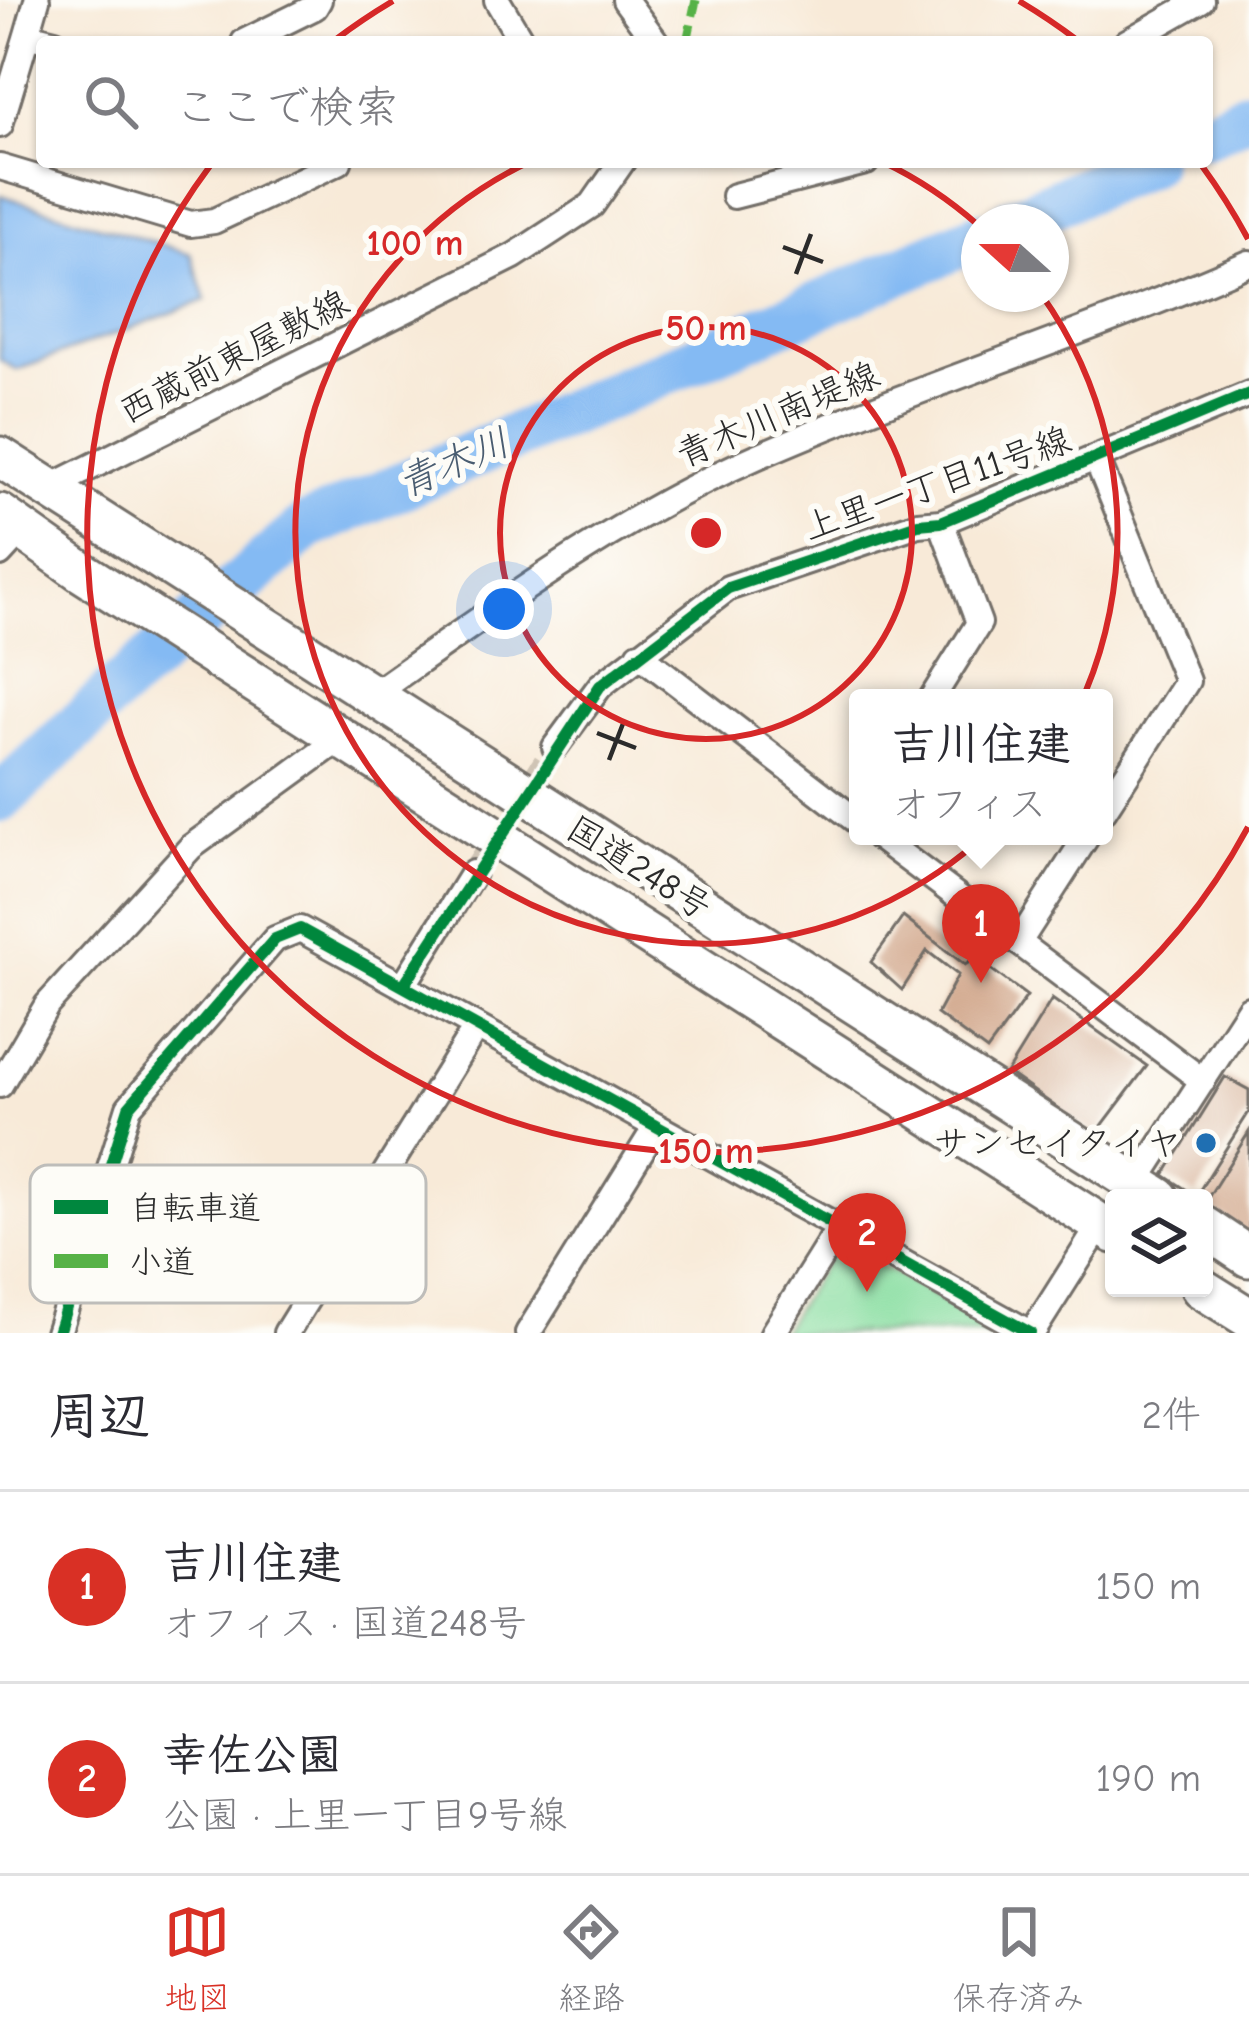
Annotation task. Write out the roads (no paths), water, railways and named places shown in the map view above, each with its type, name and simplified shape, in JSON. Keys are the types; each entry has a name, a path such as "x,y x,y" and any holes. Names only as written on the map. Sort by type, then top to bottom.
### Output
{"highway":[{"name":"国道248号","path":"0,457 369,697 1146,1189"},
{"name":"国道248号","path":"8,532 82,572 344,736 1105,1228"},
{"path":"1213,1233 1249,1257"},
{"path":"1213,1295 1249,1318"}],"street":[{"path":"0,125 37,0"},
{"path":"257,36 315,8 319,0"},
{"path":"497,0 518,36"},
{"path":"625,0 652,36"},
{"path":"1138,36 1201,0"},
{"path":"27,35 36,37"},
{"path":"0,166 191,224 214,221 326,168"},
{"name":"西蔵前東屋敷線","path":"49,488 514,256 592,205 618,168"},
{"path":"734,196 843,168"},
{"name":"青木川南堤線","path":"369,697 544,575 756,457 1125,317 1249,263"},
{"name":"上里一丁目11号線","path":"555,747 600,686 728,588 918,524 941,522 1249,394"},
{"path":"1097,460 1187,681 1113,796"},
{"path":"938,689 979,623 941,522"},
{"path":"638,654 849,814"},
{"path":"0,1084 47,1005 191,847 344,736"},
{"path":"890,845 1203,1081"},
{"path":"1019,942 1082,845"},
{"path":"403,986 473,873"},
{"path":"110,1165 128,1107 275,939 300,928 1031,1333 1105,1232"},
{"path":"1149,1189 1203,1081 1249,1009"},
{"path":"390,1165 476,1027"},
{"path":"528,1333 656,1127"},
{"path":"773,1333 838,1228"},
{"path":"58,1333 67,1303"},
{"path":"286,1333 305,1303"}],"water":[{"path":"0,195 191,254 206,300 17,370 0,360"}],"waterway":[{"name":"青木川","path":"1213,130 1249,113"},
{"name":"青木川","path":"1053,204 1134,168"},
{"name":"青木川","path":"0,799 114,692 308,526 961,244"}],"tunnel":[{"path":"473,873 555,747"}],"place":[{"name":"吉川住建","path":"981,983"},
{"name":"サンセイタイヤ","path":"1206,1143"},
{"name":"幸佐公園","path":"867,1292"}]}
